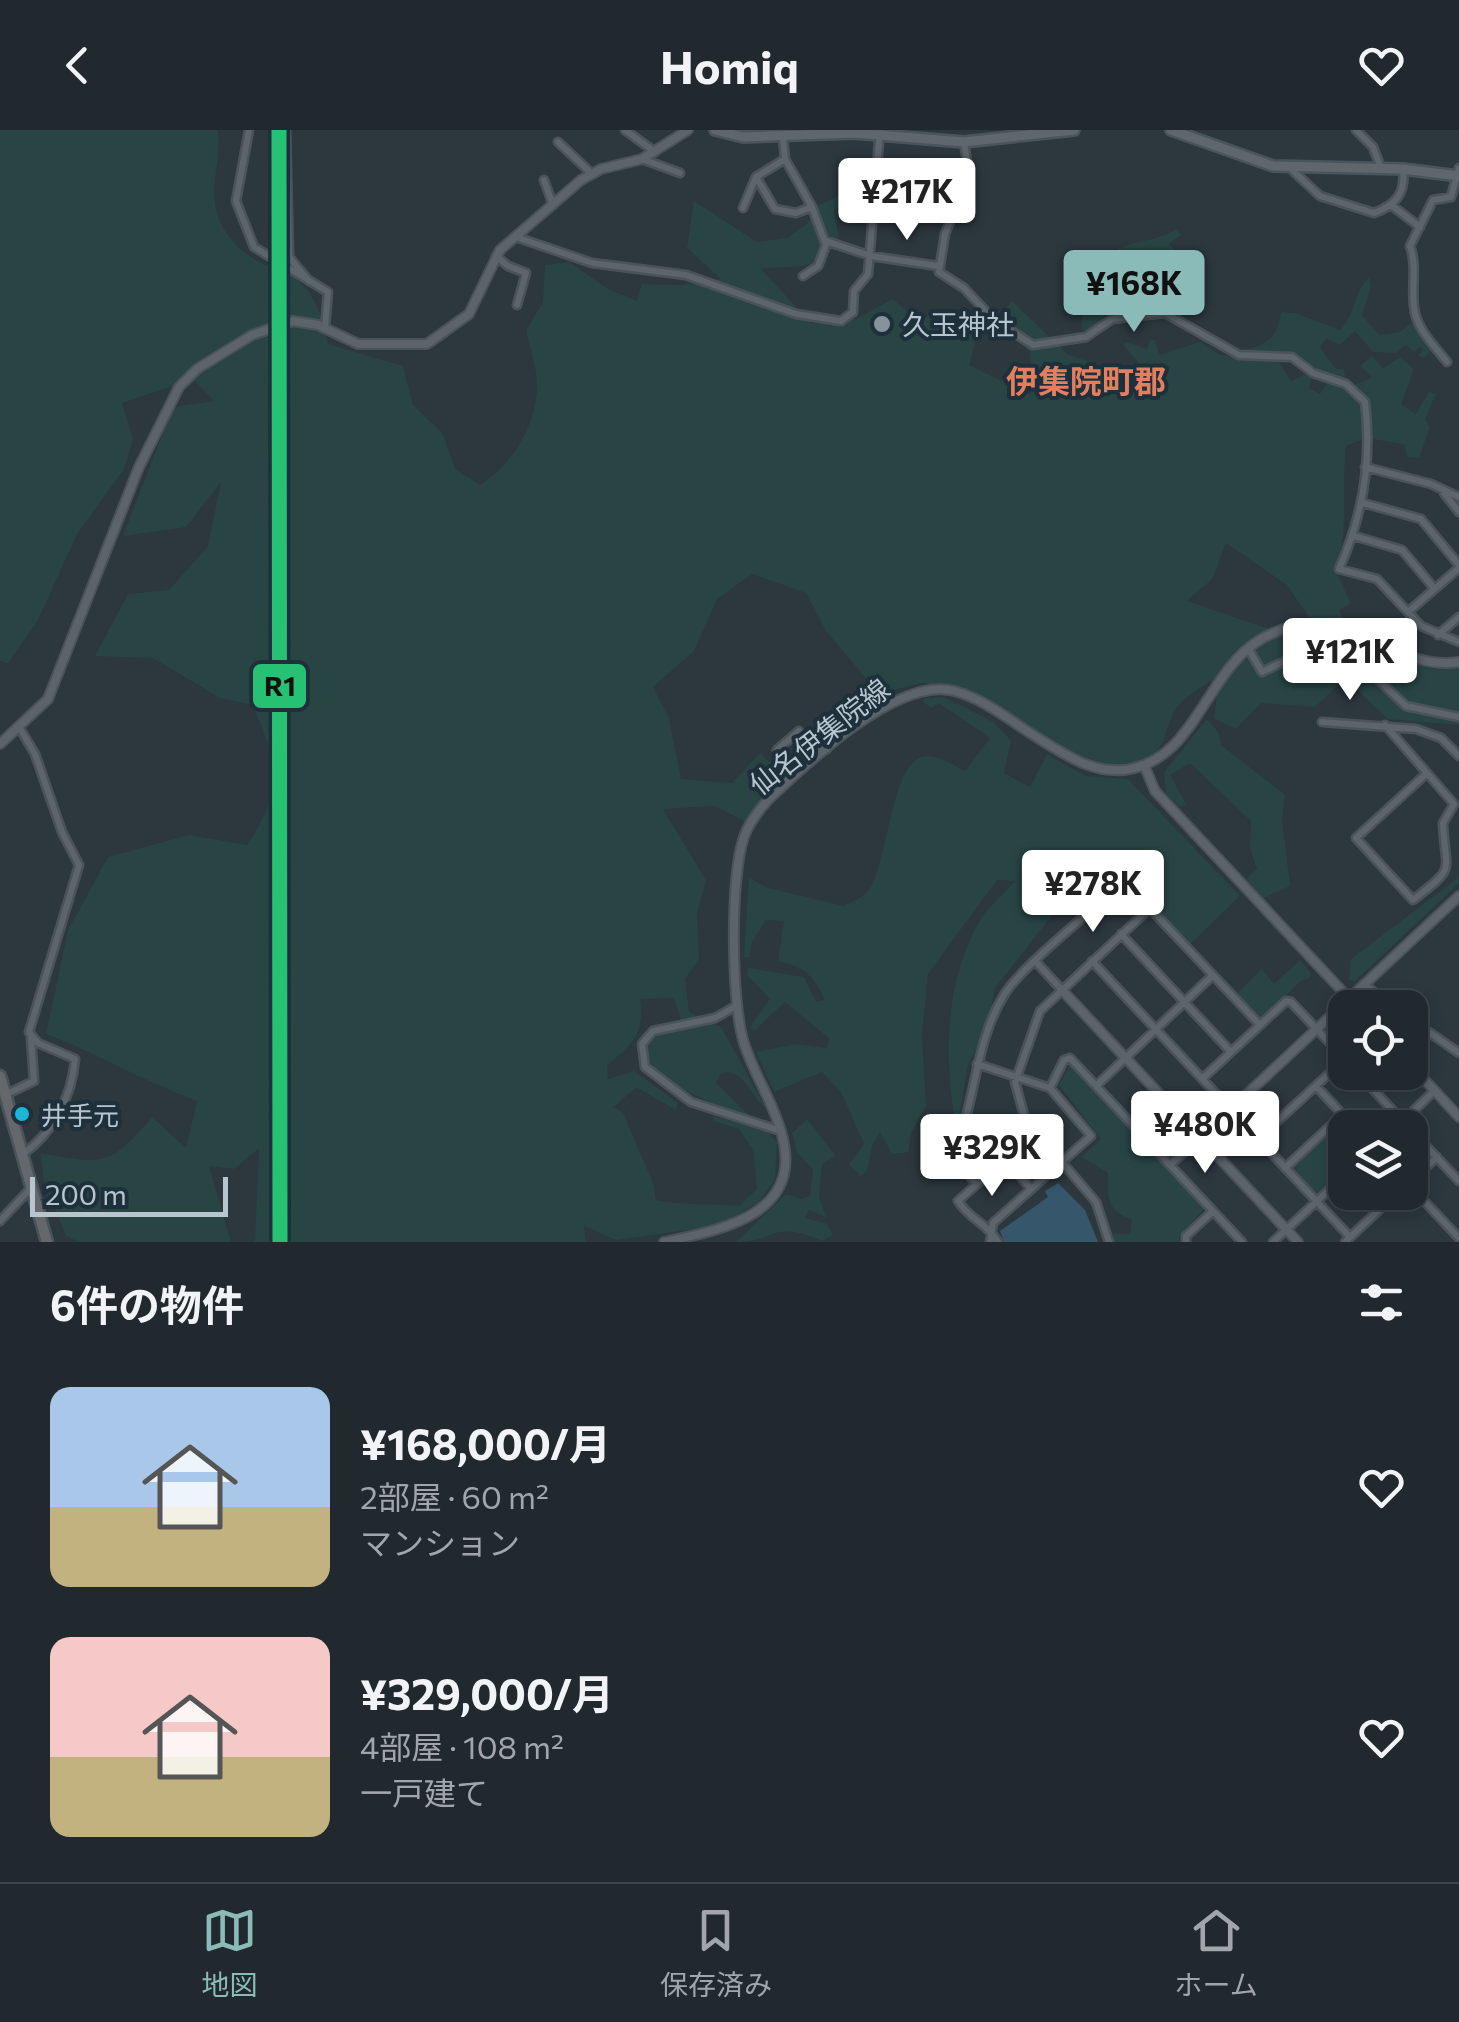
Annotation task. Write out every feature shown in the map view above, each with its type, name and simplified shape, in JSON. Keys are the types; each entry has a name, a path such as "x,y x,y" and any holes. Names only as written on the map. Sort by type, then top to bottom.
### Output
{"highway":[{"path":"0,1076 47,1242"}],"main road":[{"path":"715,130 743,137 880,132 964,142 1074,130"},
{"path":"1171,130 1254,162 1290,168 1458,173"}],"street":[{"path":"248,130 236,201 254,248 328,292 326,328"},
{"path":"286,130 289,258 312,284"},
{"path":"624,130 655,152"},
{"path":"0,744 48,699 138,467 179,387 197,369 280,323 306,322 358,344 426,344 469,314 496,256 591,173 642,160 688,130"},
{"path":"1356,130 1373,146 1381,168"},
{"path":"516,236 592,263 686,275 824,321 841,320 853,312 854,291 868,274 880,132"},
{"path":"783,137 785,159 826,241 825,256 803,276"},
{"path":"558,142 591,173"},
{"path":"964,142 966,187 945,234 938,272 964,288 994,320 1033,345 1086,337 1112,319 1155,312 1184,320 1209,341 1240,356 1292,357 1304,368 1346,384 1363,398 1368,431 1363,503 1339,568 1378,580 1437,636 1459,642"},
{"path":"743,208 756,176 785,159"},
{"path":"642,160 680,173"},
{"path":"1290,168 1320,196 1374,213 1391,205 1405,186 1403,169"},
{"path":"1447,362 1418,323 1410,246 1433,200 1451,197 1458,173"},
{"path":"756,176 775,209 796,212 812,207"},
{"path":"544,180 554,206"},
{"path":"1391,205 1420,227"},
{"path":"826,241 871,256 938,266"},
{"path":"496,256 526,273 517,305"},
{"path":"1365,468 1431,484 1459,512"},
{"path":"1444,493 1459,497"},
{"path":"1363,503 1420,519 1459,567 1408,612"},
{"path":"1354,536 1402,550 1434,588"},
{"path":"1437,636 1459,617"},
{"path":"1342,990 1155,791 1144,765 1178,741 1218,678 1248,648 1289,628 1320,624 1360,632 1424,660 1459,662"},
{"path":"1248,648 1262,672 1308,650 1341,652 1365,667 1406,706 1459,717"},
{"name":"仙名伊集院線","path":"664,1242 725,1229 758,1212 773,1195 783,1171 781,1130 744,1046 736,1006 738,872 745,835 769,798 892,701 913,692 942,688 975,700 1086,765 1107,770 1144,765"},
{"path":"1322,722 1384,724 1432,732 1459,756"},
{"path":"1384,724 1456,802 1443,823 1450,862 1444,876 1413,900 1356,838 1427,773"},
{"path":"7,1094 34,1081 31,1021 79,865 62,832 35,754 18,727"},
{"path":"799,730 777,750 787,766 818,745 828,750"},
{"path":"977,1184 951,1156 968,1115 977,1064 1004,994 1121,884 1126,883 1260,1026"},
{"path":"1358,990 1459,896"},
{"path":"1109,1242 1096,1202 1019,1110 1016,1077 1035,1020 1061,989 1150,908"},
{"path":"1121,934 1231,1052"},
{"path":"1092,961 1317,1202 1347,1240 1379,1210"},
{"path":"1037,962 1298,1242"},
{"path":"1096,1086 1212,975"},
{"path":"1364,984 1372,990"},
{"path":"1202,1079 1286,1001 1345,1059 1258,1139"},
{"path":"736,1006 715,1018 652,1032 642,1044 645,1067 690,1102 781,1130"},
{"path":"1170,1166 1328,1018"},
{"path":"1428,1032 1459,1054"},
{"path":"24,1154 46,1138 50,1121 68,1098 75,1059 31,1038"},
{"path":"1050,1088 1064,1060 1070,1058 1242,1242"},
{"path":"977,1064 1050,1088 1092,1136 993,1223 994,1242"},
{"path":"1428,1084 1459,1117"},
{"path":"1316,1086 1338,1110"},
{"path":"1374,1090 1392,1110"},
{"path":"1419,1110 1434,1091"},
{"path":"968,1115 1032,1188"},
{"path":"1285,1168 1328,1127"},
{"path":"1428,1149 1459,1181"},
{"path":"1428,1166 1436,1158"},
{"path":"992,1231 969,1218 958,1201 1006,1159"},
{"path":"0,1221 30,1189"},
{"path":"1273,1242 1328,1191"},
{"path":"1428,1204 1459,1238"},
{"path":"1186,1242 1186,1236 1212,1211"}],"green space":[{"path":"0,130 218,130 214,192 224,229 254,259 284,272 310,293 328,344 403,366 413,405 443,434 455,469 480,485 512,455 533,415 537,378 526,330 543,302 545,265 569,262 608,289 637,301 642,284 683,285 721,279 687,248 694,201 757,242 787,238 807,224 819,205 852,190 834,212 839,239 821,258 804,266 761,269 811,323 856,319 893,299 920,324 934,309 977,336 969,365 1031,395 1030,352 997,319 1012,301 1067,354 1128,375 1141,366 1124,346 1126,342 1147,349 1150,339 1155,340 1159,355 1200,342 1220,355 1279,362 1291,381 1305,374 1312,377 1309,388 1320,394 1328,382 1345,389 1372,377 1360,366 1372,356 1383,368 1400,357 1414,369 1401,404 1416,414 1429,392 1436,394 1425,419 1430,427 1419,458 1407,457 1404,444 1366,438 1346,446 1344,525 1335,569 1351,603 1339,610 1344,619 1309,617 1287,585 1226,543 1212,579 1187,601 1287,635 1339,633 1413,664 1432,669 1459,668 1459,725 1388,719 1345,678 1315,707 1261,703 1236,729 1214,718 1218,686 1211,681 1178,706 1162,743 1148,758 1119,765 1089,762 958,688 921,683 879,694 826,631 806,593 752,574 717,599 694,651 653,687 669,718 681,779 732,783 760,753 784,775 746,822 715,806 663,809 706,880 697,913 699,959 685,979 689,1012 721,1027 766,1108 736,1074 721,1073 716,1083 752,1118 690,1093 651,1063 644,1050 650,1038 681,1020 674,998 640,999 641,1020 635,1037 607,1065 608,1079 634,1071 678,1103 676,1110 636,1087 614,1107 623,1113 654,1185 656,1200 739,1206 757,1189 753,1150 739,1129 713,1121 714,1116 766,1131 777,1142 775,1179 759,1202 709,1227 616,1240 584,1226 586,1242 255,1242 259,1148 234,1169 209,1166 231,1242 79,1242 66,1236 44,1182 40,1153 78,1159 104,1158 125,1146 152,1117 186,1148 197,1101 46,1034 68,930 108,857 189,835 247,845 267,808 274,776 268,745 253,705 220,698 153,658 95,656 128,594 169,590 208,546 221,482 186,527 123,536 173,407 214,401 193,379 122,403 133,439 124,469 77,534 38,620 8,663 0,661"},
{"path":"1176,229 1181,235 1168,244 1179,253 1176,265 1146,273 1141,287 1126,295 1088,332 1082,330 1083,291 1093,283 1106,259 1126,245"},
{"path":"1369,277 1371,287 1362,315 1379,335 1400,332 1414,321 1433,349 1424,358 1418,356 1423,350 1420,347 1414,352 1406,345 1396,353 1373,352 1355,331 1340,345 1326,338 1320,347 1335,368 1344,370 1346,381 1315,370 1294,353 1236,351 1268,341 1281,312 1295,313 1340,330"},
{"path":"944,697 995,723 1011,741 1004,773 1030,787 1047,754 1085,776 1128,779 1240,896 1189,945 1125,874 1107,891 1095,879 1054,913 995,988 988,1025 968,1065 955,1139 940,1150 939,1135 954,1114 949,1041 954,992 979,922 1015,881 997,880 928,974 922,1034 926,1106 911,1133 908,1152 892,1154 880,1132 872,1146 867,1171 861,1176 849,1164 864,1144 841,1092 822,1072 774,1092 756,1052 796,1044 826,1048 830,1039 785,1002 754,1031 750,1027 770,999 747,975 748,968 804,977 816,1002 825,1000 807,973 778,961 784,921 766,920 752,942 749,957 744,957 749,877 765,887 843,906 867,893 881,859 903,777 912,764 922,757 933,757 965,771 990,738 939,703 931,708 923,702 924,698"},
{"path":"1207,719 1219,733 1221,745 1285,795 1282,820 1290,886 1264,898 1246,879 1257,869 1250,848 1251,821 1190,763 1170,775 1187,806 1178,806 1166,793 1164,772"},
{"path":"1459,877 1459,883 1354,982 1349,979 1351,959"},
{"path":"1300,960 1311,973 1309,979 1302,980 1261,1019 1237,994 1262,969 1274,984"},
{"path":"1071,1063 1205,1208 1179,1237 1180,1242 1114,1242 1113,1234 1130,1234 1132,1219 1118,1212 1110,1202 1108,1173 1081,1157 1101,1139 1059,1085"},
{"path":"807,1119 836,1156 822,1164 819,1198 826,1217 809,1210 805,1218 826,1223 833,1235 822,1241 784,1232 736,1242 786,1194 802,1199 810,1196 813,1170 797,1152 792,1133"},
{"path":"1328,1132 1328,1184 1314,1195 1293,1166"}],"water":[{"path":"1058,1183 1085,1210 1098,1242 1004,1242 1000,1231 1048,1197 1045,1191"}],"transit line":[{"name":"R1","path":"279,130 280,1242"}],"place":[{"name":"久玉神社","path":"882,324"},
{"name":"井手元","path":"22,1114"}],"district":[{"name":"伊集院町郡","path":"1086,380"}]}
